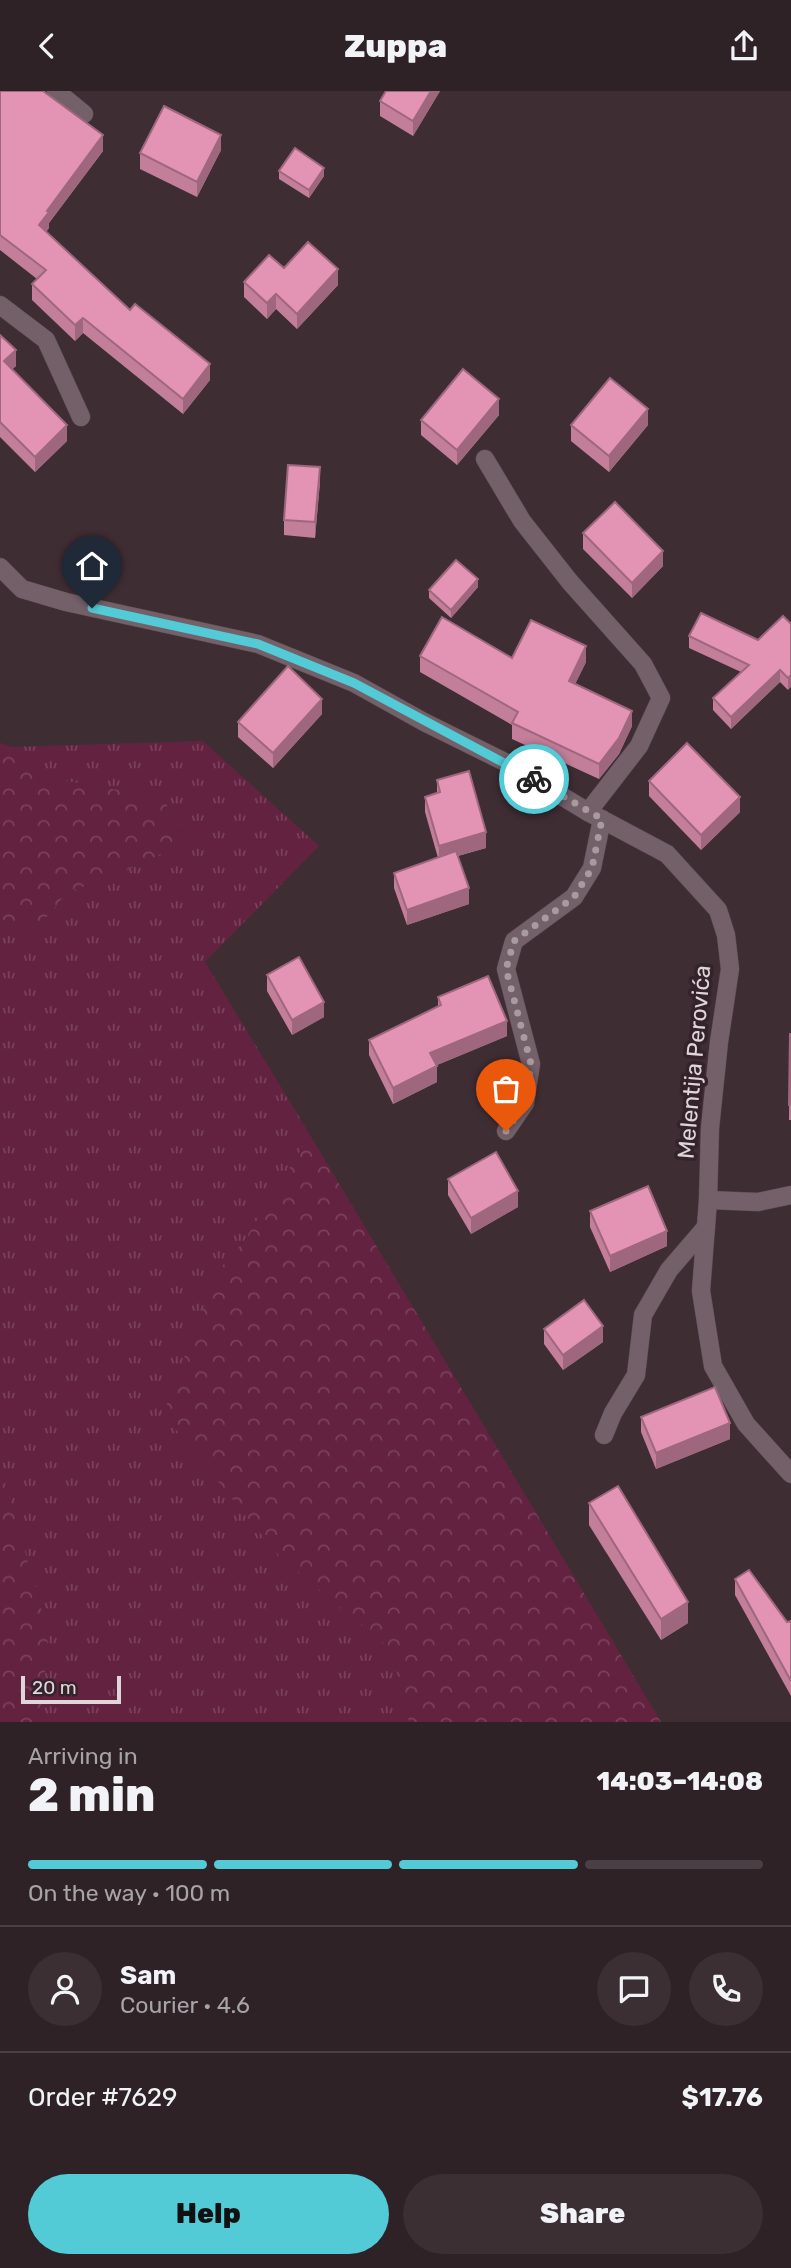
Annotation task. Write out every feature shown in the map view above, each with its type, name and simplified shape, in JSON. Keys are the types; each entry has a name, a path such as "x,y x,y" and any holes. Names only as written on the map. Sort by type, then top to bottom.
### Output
{"street":[{"path":"56,91 84,114"},
{"path":"0,305 46,340 81,417"},
{"path":"485,459 522,521 569,582 643,664 662,698 639,746 595,815 592,868 574,897 514,941 506,969 531,1064 525,1103 506,1131"},
{"name":"Melentija Perovića","path":"0,567 22,589 66,602 258,644 354,683 424,722 507,763 667,854 718,910 726,935 730,969 710,1128 701,1291 713,1366 746,1424 791,1474"},
{"path":"708,1200 758,1202 791,1195"},
{"path":"604,1436 613,1413 636,1375 643,1315 669,1271 706,1227"}],"green space":[{"path":"203,741 319,846 205,962 310,1135 244,1241 216,1273 279,1556 391,1649 409,1722 41,1722 48,1632 0,1465 0,919 36,929 67,893 142,864 186,840 163,798 38,776 12,747"},
{"path":"0,743 12,747 38,776 163,798 186,840 142,864 67,893 36,929 0,919"},
{"path":"310,1135 661,1722 409,1722 391,1649 279,1556 163,1414 216,1273 244,1241"},
{"path":"0,1465 48,1632 41,1722 0,1722"}],"building":[{"path":"0,91 43,91 103,135 39,225 130,310 135,304 210,364 183,399 83,318 75,325 32,284 46,270 0,235"},
{"path":"386,91 431,91 413,121 380,101"},
{"path":"164,106 221,135 197,182 140,153"},
{"path":"295,148 324,168 309,190 279,171"},
{"path":"308,242 338,269 297,314 276,294 267,303 244,282 269,255 284,268"},
{"path":"0,335 16,350 4,361 67,425 35,457 0,422"},
{"path":"463,369 499,399 457,450 421,420"},
{"path":"610,378 648,409 609,456 571,425"},
{"path":"288,465 320,467 315,522 284,520"},
{"path":"615,502 663,551 632,583 583,533"},
{"path":"456,560 478,579 451,610 429,590"},
{"path":"701,613 758,640 783,616 791,624 791,675 788,678 780,670 731,717 713,698 749,665 689,636"},
{"path":"442,617 512,658 531,620 586,646 569,681 632,711 619,738 599,764 512,723 518,712 420,656"},
{"path":"288,666 322,699 273,753 238,722"},
{"path":"687,743 740,797 701,835 649,781"},
{"path":"469,771 486,832 439,846 425,797 440,792 437,780"},
{"path":"456,851 469,888 407,910 394,873"},
{"path":"299,957 324,1002 292,1020 267,975"},
{"path":"488,976 507,1021 430,1053 437,1066 393,1088 369,1040 441,1005 438,997"},
{"path":"790,1034 791,1105 789,1105"},
{"path":"496,1152 518,1191 471,1218 448,1179"},
{"path":"648,1186 667,1231 610,1256 590,1211"},
{"path":"584,1300 603,1326 563,1355 544,1329"},
{"path":"715,1387 730,1423 656,1453 641,1417"},
{"path":"618,1486 688,1602 661,1619 589,1503"},
{"path":"749,1570 787,1622 791,1621 791,1681 735,1579"}],"way so far":[{"path":"506,1131 525,1103 531,1064 506,969 514,941 574,897 592,868 602,819 534,779"}],"route":[{"path":"92,608 258,644 354,683 534,779"}]}
